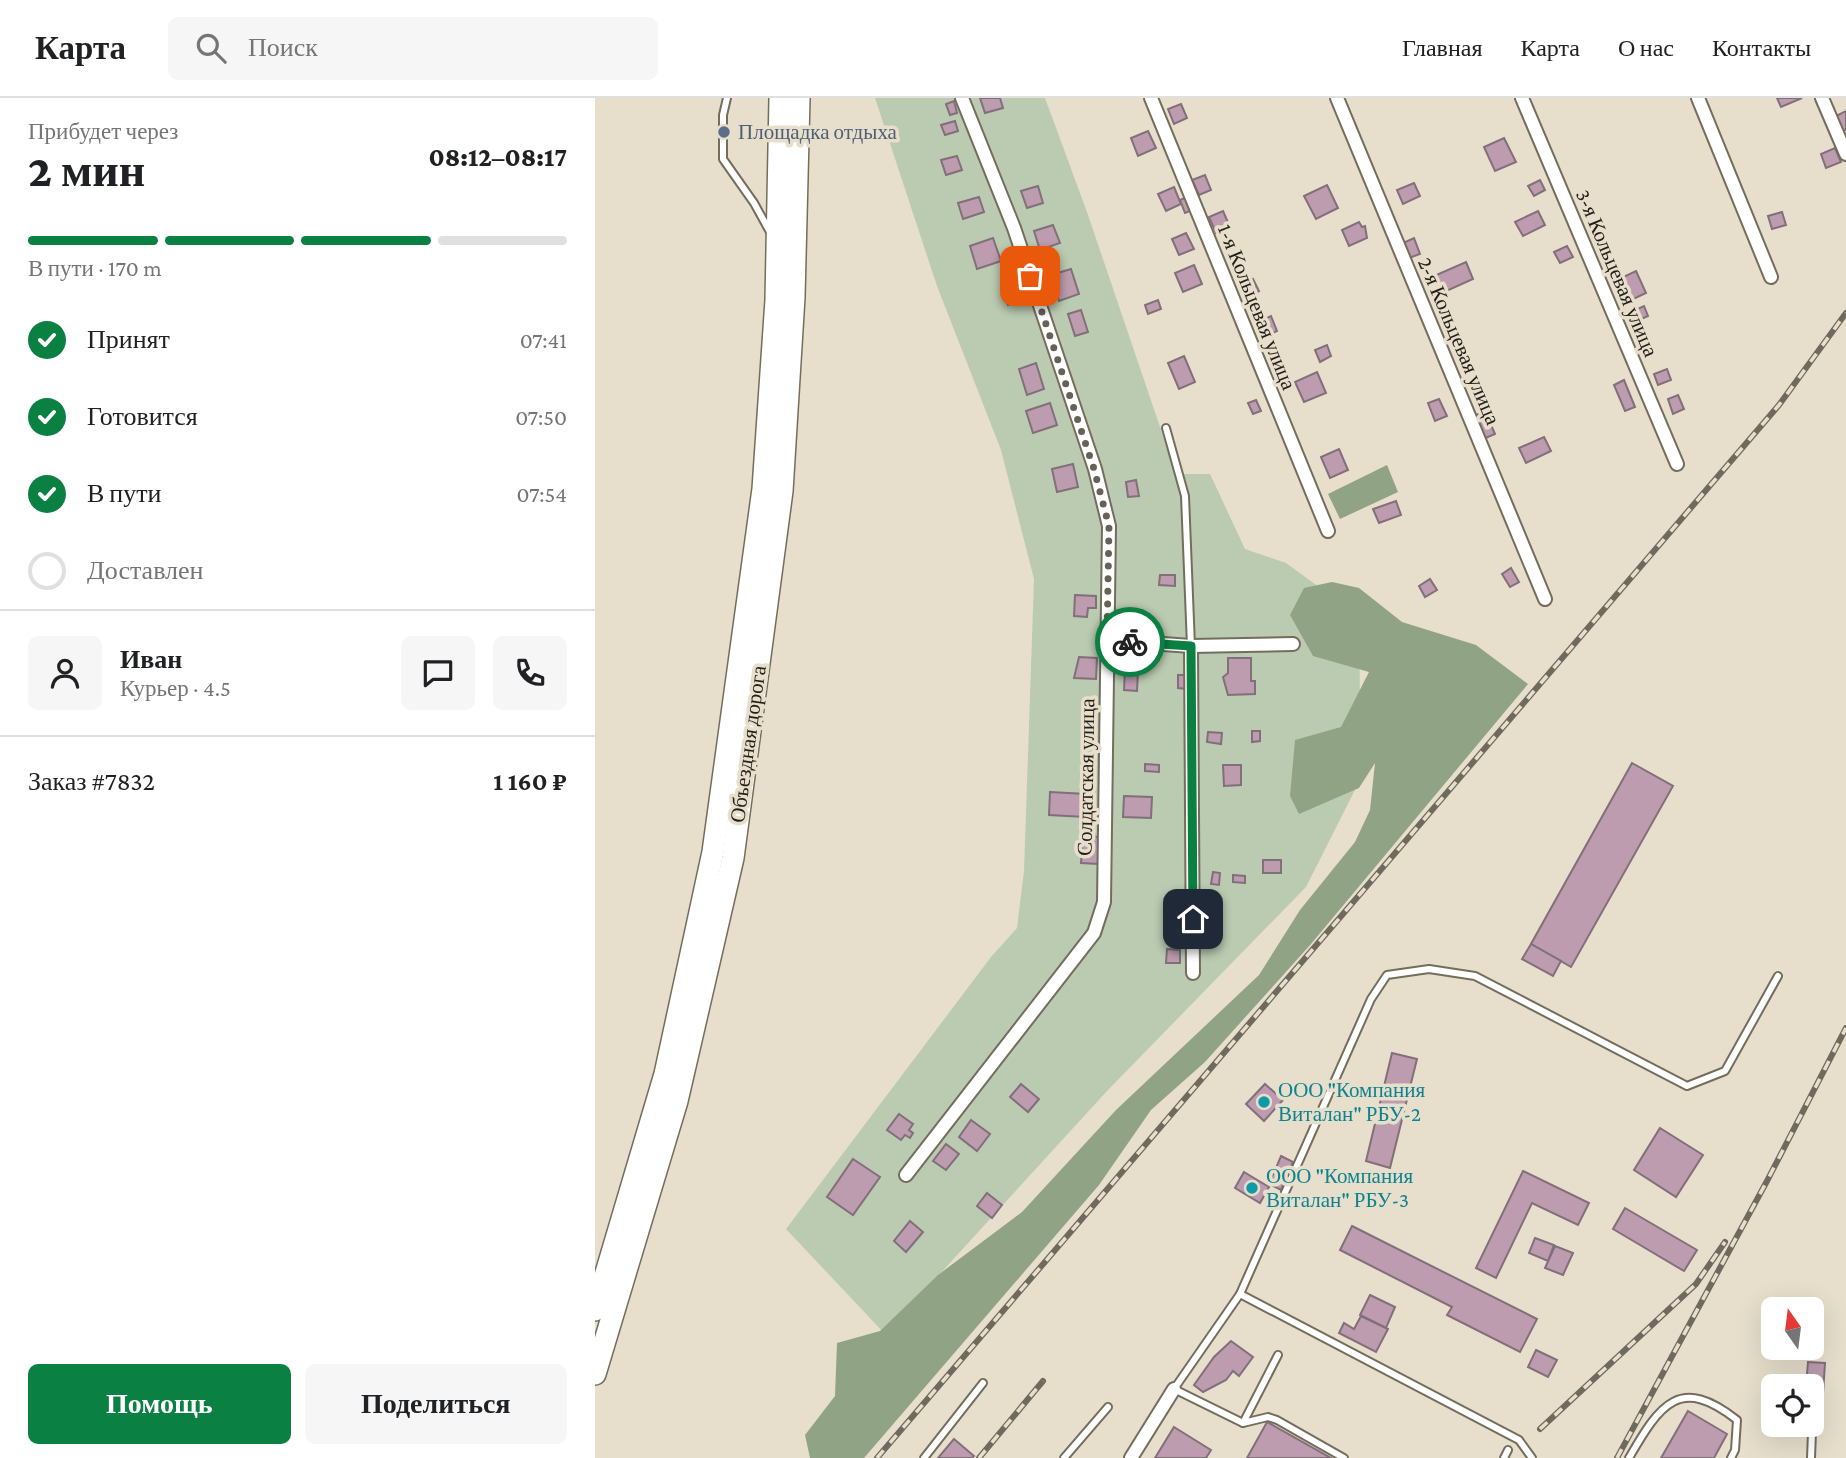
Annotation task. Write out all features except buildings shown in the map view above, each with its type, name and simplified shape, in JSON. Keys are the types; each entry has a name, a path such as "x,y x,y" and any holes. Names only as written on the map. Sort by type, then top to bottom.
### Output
{"highway":[{"name":"Объездная дорога","path":"595,1310 665,1073 713,852 763,489 777,243 780,98"},
{"name":"Объездная дорога","path":"595,1374 677,1101 733,858 782,491 794,297 799,98"}],"street":[{"name":"Солдатская улица","path":"906,1175 1094,933 1104,902 1109,526 1094,469 1014,228 962,98"},
{"name":"1-я Кольцевая улица","path":"1151,98 1328,531"},
{"name":"2-я Кольцевая улица","path":"1337,98 1545,599"},
{"name":"3-я Кольцевая улица","path":"1522,98 1678,464"},
{"path":"1698,98 1771,277"},
{"path":"1822,98 1846,154"},
{"path":"1107,640 1191,646 1293,644"},
{"path":"1191,646 1193,973"},
{"path":"1131,1458 1174,1389"}],"lane":[{"path":"727,98 723,116 723,159 777,243"},
{"path":"1166,428 1185,496 1191,646"},
{"path":"1345,1458 1277,1420 1268,1418 1243,1423 1174,1389 1240,1294 1371,999 1387,975 1429,969 1475,976 1687,1086 1725,1071 1778,976"},
{"path":"1240,1294 1520,1440 1531,1458"},
{"path":"1243,1423 1278,1355"},
{"path":"924,1458 983,1383"},
{"path":"1629,1458 1643,1433 1667,1404 1689,1396 1713,1401 1737,1420 1735,1450 1731,1458"},
{"path":"1064,1458 1108,1407"},
{"path":"1811,1458 1812,1437"},
{"path":"1504,1458 1508,1450"},
{"path":"1735,1450 1742,1458"}],"green space":[{"path":"875,98 1045,98 1087,212 1176,474 1210,474 1245,549 1286,563 1334,598 1359,622 1361,778 1306,887 1107,1091 885,1334 786,1229 991,957 1017,928 1024,871 1034,579 1001,450 937,286"},
{"path":"1387,465 1398,492 1340,519 1328,494"},
{"path":"1332,582 1359,588 1402,622 1476,645 1528,684 1311,944 1205,1062 1151,1110 1099,1185 864,1458 810,1458 805,1435 835,1396 837,1343 880,1331 938,1275 1022,1212 1116,1110 1259,975 1300,910 1355,842 1370,810 1375,763 1359,788 1299,814 1290,796 1295,740 1341,727 1369,672 1313,656 1290,615 1304,588"}],"railway":[{"path":"877,1458 1779,405 1846,313"},
{"path":"1617,1458 1767,1181 1846,1028"},
{"path":"1540,1429 1696,1284 1725,1242"},
{"path":"979,1458 1043,1381"}],"way so far":[{"path":"1030,276 1094,469 1109,526 1107,640 1130,642"}],"place":[{"name":"Площадка отдыха","path":"724,132"},
{"name":"ООО \"Компания Виталан\" РБУ-2","path":"1264,1102"},
{"name":"ООО \"Компания Виталан\" РБУ-3","path":"1252,1188"}],"route":[{"path":"1130,642 1191,646 1193,919"}]}
